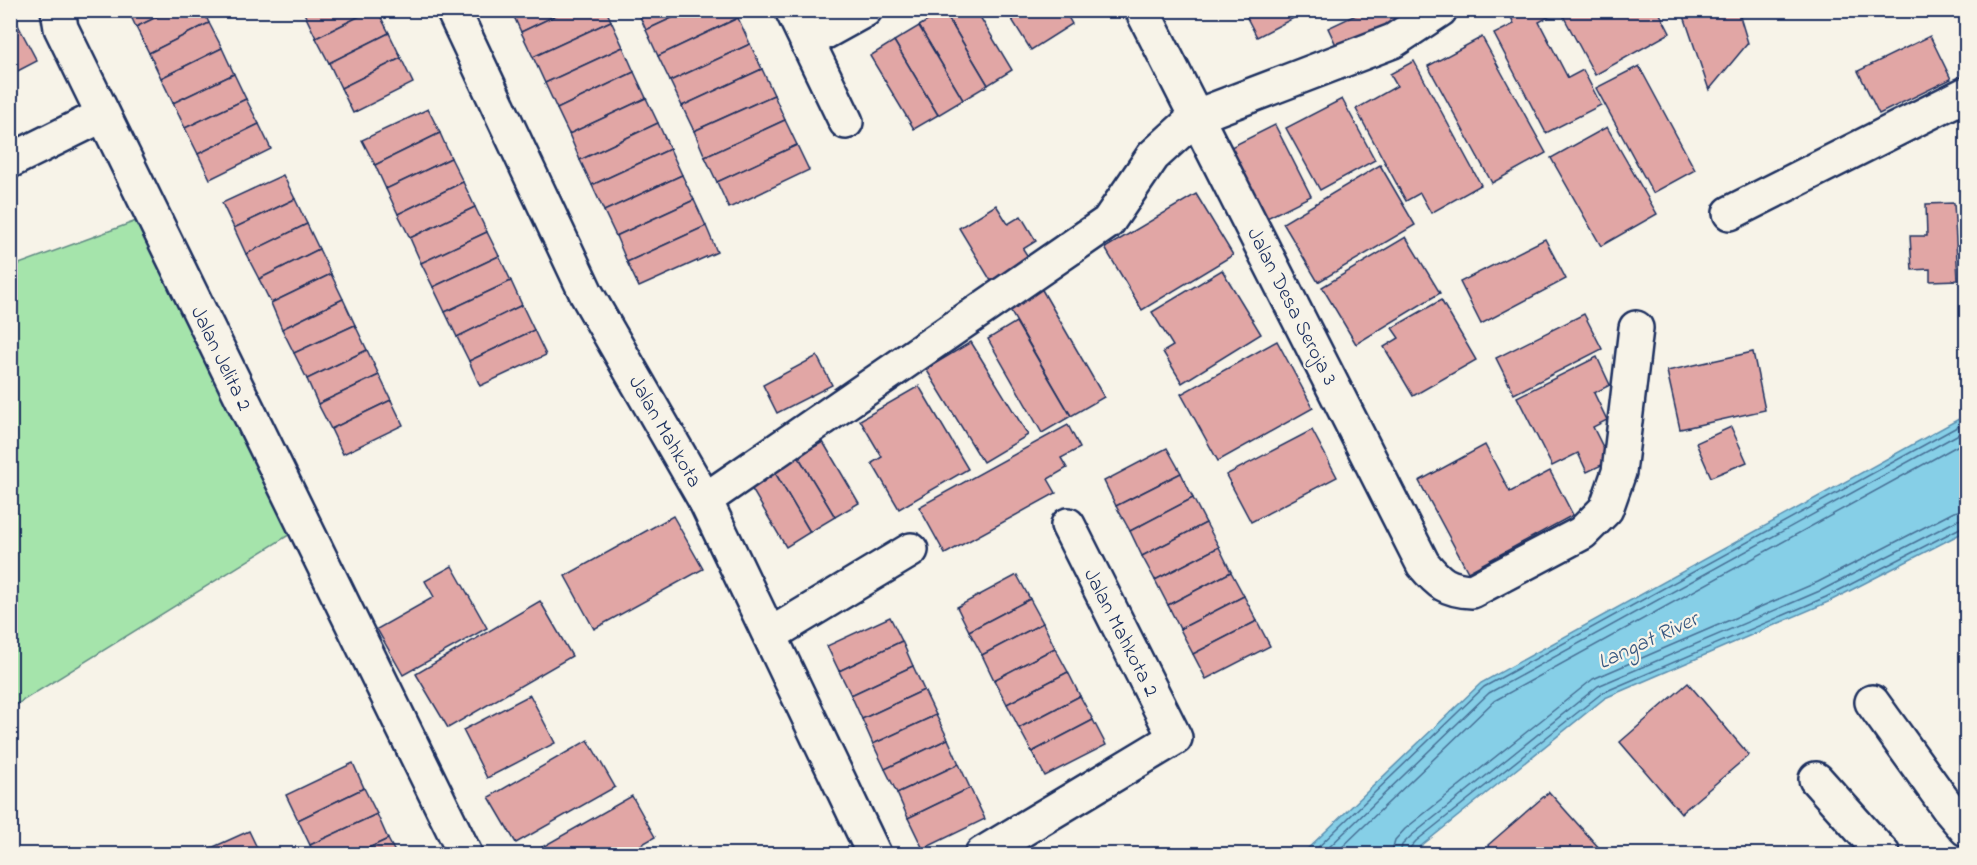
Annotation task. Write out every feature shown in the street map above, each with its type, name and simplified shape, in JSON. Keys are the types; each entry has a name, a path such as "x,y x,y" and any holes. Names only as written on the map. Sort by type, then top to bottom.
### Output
{"street":[{"name":"Jalan Jelita 2","path":"58,10 61,28 465,855"},
{"name":"Jalan Mahkota","path":"453,10 586,293 705,500 874,855"},
{"path":"792,10 846,122"},
{"path":"807,42 864,10"},
{"name":"Jalan Desa Seroja 3","path":"1142,10 1423,564 1438,582 1456,591 1472,591 1582,532 1606,509 1619,472 1636,328"},
{"path":"705,500 1108,222 1153,156 1197,116 1393,41 1440,10"},
{"path":"1730,213 1966,94"},
{"path":"10,161 103,115"},
{"name":"Jalan Mahkota 2","path":"982,855 1175,738 1068,525"},
{"path":"770,635 911,550"},
{"path":"1872,702 1966,829"},
{"path":"1816,779 1883,855"}],"green space":[{"path":"139,220 292,533 11,708 11,267"}],"water":[{"name":"Langat River","path":"1966,415 1966,531 1828,602 1605,698 1411,854 1302,854 1481,683"}],"building":[{"path":"10,10 37,61 10,75"},
{"path":"128,10 171,10 136,27"},
{"path":"171,10 203,10 209,23 149,53 136,27"},
{"path":"308,10 372,10 316,38 304,13"},
{"path":"372,10 377,10 389,33 329,63 316,38"},
{"path":"511,10 567,10 521,32"},
{"path":"567,10 606,10 611,21 533,57 521,32"},
{"path":"637,10 689,10 646,30"},
{"path":"689,10 735,10 738,18 658,56 646,30"},
{"path":"945,10 976,10 1012,70 988,85"},
{"path":"1006,10 1064,10 1072,24 1031,50"},
{"path":"1252,10 1309,10 1257,37 1245,14"},
{"path":"1356,10 1390,10 1397,24 1339,51 1328,28 1358,14"},
{"path":"1508,10 1549,10 1552,15 1539,22 1568,78 1583,70 1601,105 1546,133 1494,34 1514,24"},
{"path":"1560,10 1658,10 1670,33 1595,75"},
{"path":"1682,10 1738,10 1748,43 1709,90"},
{"path":"944,11 988,85 963,100 919,26"},
{"path":"738,18 750,44 670,81 658,56"},
{"path":"611,21 623,47 545,83 533,57"},
{"path":"209,23 222,48 161,78 149,53"},
{"path":"919,26 963,100 938,115 894,41"},
{"path":"389,33 401,58 341,88 329,63"},
{"path":"1930,36 1951,79 1879,114 1858,71"},
{"path":"1482,37 1546,153 1492,183 1428,66"},
{"path":"894,41 938,115 914,129 870,56"},
{"path":"750,44 762,69 682,106 670,81"},
{"path":"623,47 634,72 557,109 545,83"},
{"path":"222,48 234,74 173,103 161,78"},
{"path":"401,58 413,83 353,113 341,88"},
{"path":"1414,61 1481,185 1431,213 1420,193 1406,201 1356,109 1397,86 1390,74"},
{"path":"1639,66 1695,170 1653,193 1596,88"},
{"path":"762,69 774,95 694,131 682,106"},
{"path":"634,72 646,98 569,134 557,109"},
{"path":"234,74 246,99 185,128 173,103"},
{"path":"774,95 785,120 705,157 694,131"},
{"path":"646,98 658,123 580,160 569,134"},
{"path":"246,99 259,124 198,154 185,128"},
{"path":"1342,99 1375,160 1320,190 1286,128"},
{"path":"428,109 440,133 375,165 362,140"},
{"path":"785,120 797,145 717,182 705,157"},
{"path":"658,123 670,149 592,185 580,160"},
{"path":"259,124 271,149 210,179 198,154"},
{"path":"1275,125 1311,196 1267,218 1231,147"},
{"path":"1607,127 1657,214 1601,246 1551,158"},
{"path":"440,133 451,158 386,189 375,165"},
{"path":"797,145 809,170 729,208 717,182"},
{"path":"670,149 682,175 604,211 592,185"},
{"path":"451,158 463,182 398,214 386,189"},
{"path":"1380,165 1415,225 1318,282 1283,223"},
{"path":"283,175 295,199 234,228 222,203"},
{"path":"682,175 694,200 616,236 604,211"},
{"path":"463,182 475,207 410,238 398,214"},
{"path":"1196,194 1233,255 1142,310 1105,248"},
{"path":"295,199 307,224 246,254 234,228"},
{"path":"694,200 706,226 627,262 616,236"},
{"path":"1954,203 1958,280 1930,281 1930,269 1912,270 1910,236 1927,236 1926,204"},
{"path":"996,205 1008,224 1021,216 1036,241 1023,249 1029,258 991,281 959,228"},
{"path":"475,207 487,232 421,263 410,238"},
{"path":"307,224 319,249 259,279 246,254"},
{"path":"706,226 717,252 639,287 627,262"},
{"path":"487,232 499,256 433,287 421,263"},
{"path":"1406,237 1440,293 1356,344 1322,287"},
{"path":"1545,239 1566,279 1481,324 1460,282"},
{"path":"319,249 331,274 271,303 259,279"},
{"path":"499,256 511,281 445,312 433,287"},
{"path":"1222,270 1261,334 1182,383 1163,352 1173,346 1152,312"},
{"path":"331,274 343,299 282,329 271,303"},
{"path":"511,281 522,305 457,337 445,312"},
{"path":"1041,288 1104,397 1071,416 1008,307"},
{"path":"343,299 355,325 294,353 282,329"},
{"path":"1441,300 1476,360 1413,396 1384,347 1399,338 1392,328"},
{"path":"522,305 534,330 469,361 457,337"},
{"path":"1584,314 1602,349 1514,394 1496,358"},
{"path":"1016,322 1071,416 1042,433 988,339"},
{"path":"355,325 367,350 307,379 294,353"},
{"path":"534,330 546,355 480,386 469,361"},
{"path":"1277,341 1313,408 1218,461 1181,394"},
{"path":"971,342 1028,435 983,462 926,369"},
{"path":"367,350 379,375 318,404 307,379"},
{"path":"1753,352 1765,410 1680,429 1667,371"},
{"path":"817,356 832,385 777,413 763,385"},
{"path":"1597,357 1610,385 1594,393 1607,420 1593,427 1610,461 1587,472 1578,453 1552,466 1517,397"},
{"path":"379,375 391,400 331,429 318,404"},
{"path":"919,386 968,469 899,509 872,463 882,457 860,420"},
{"path":"391,400 403,425 343,454 331,429"},
{"path":"1068,425 1080,448 1061,458 1067,468 1048,479 1056,493 945,554 919,507"},
{"path":"1731,427 1747,462 1711,477 1696,443"},
{"path":"1312,430 1337,477 1251,522 1226,475"},
{"path":"823,442 859,503 835,517 798,456"},
{"path":"1485,445 1510,492 1550,471 1573,515 1468,572 1419,481"},
{"path":"1167,448 1181,473 1116,506 1104,481"},
{"path":"798,456 835,517 810,532 774,471"},
{"path":"774,471 810,532 786,547 750,486"},
{"path":"1181,473 1193,498 1130,531 1116,506"},
{"path":"1193,498 1206,523 1142,556 1130,531"},
{"path":"673,516 703,569 594,629 565,576"},
{"path":"1206,523 1219,547 1155,580 1142,556"},
{"path":"1219,547 1231,572 1168,605 1155,580"},
{"path":"452,566 487,628 403,675 377,629 434,597 425,581"},
{"path":"1231,572 1244,596 1180,629 1168,605"},
{"path":"1017,575 1030,599 969,631 957,607"},
{"path":"1244,596 1257,621 1193,654 1180,629"},
{"path":"1030,599 1043,623 982,655 969,631"},
{"path":"540,601 572,656 448,728 416,674"},
{"path":"890,617 902,641 839,671 827,646"},
{"path":"1257,621 1270,646 1206,679 1193,654"},
{"path":"1043,623 1055,648 994,680 982,655"},
{"path":"902,641 913,666 851,695 839,671"},
{"path":"1055,648 1068,672 1007,704 994,680"},
{"path":"913,666 924,690 862,719 851,695"},
{"path":"1068,672 1080,696 1019,728 1007,704"},
{"path":"1688,683 1749,755 1681,813 1620,742"},
{"path":"924,690 936,715 873,744 862,719"},
{"path":"530,695 555,743 487,778 463,730"},
{"path":"1080,696 1093,720 1032,752 1019,728"},
{"path":"936,715 948,739 885,769 873,744"},
{"path":"1093,720 1106,745 1045,776 1032,752"},
{"path":"948,739 959,764 897,793 885,769"},
{"path":"588,740 615,787 516,843 489,797"},
{"path":"353,763 364,788 298,820 286,795"},
{"path":"959,764 970,788 908,818 897,793"},
{"path":"364,788 377,814 310,845 298,820"},
{"path":"970,788 985,819 923,849 908,818"},
{"path":"1549,792 1600,849 1593,854 1496,854 1488,845"},
{"path":"632,796 655,837 625,854 530,854"},
{"path":"377,814 388,839 356,854 315,854 310,845"},
{"path":"249,831 260,854 198,854"},
{"path":"388,839 396,854 356,854"}]}
